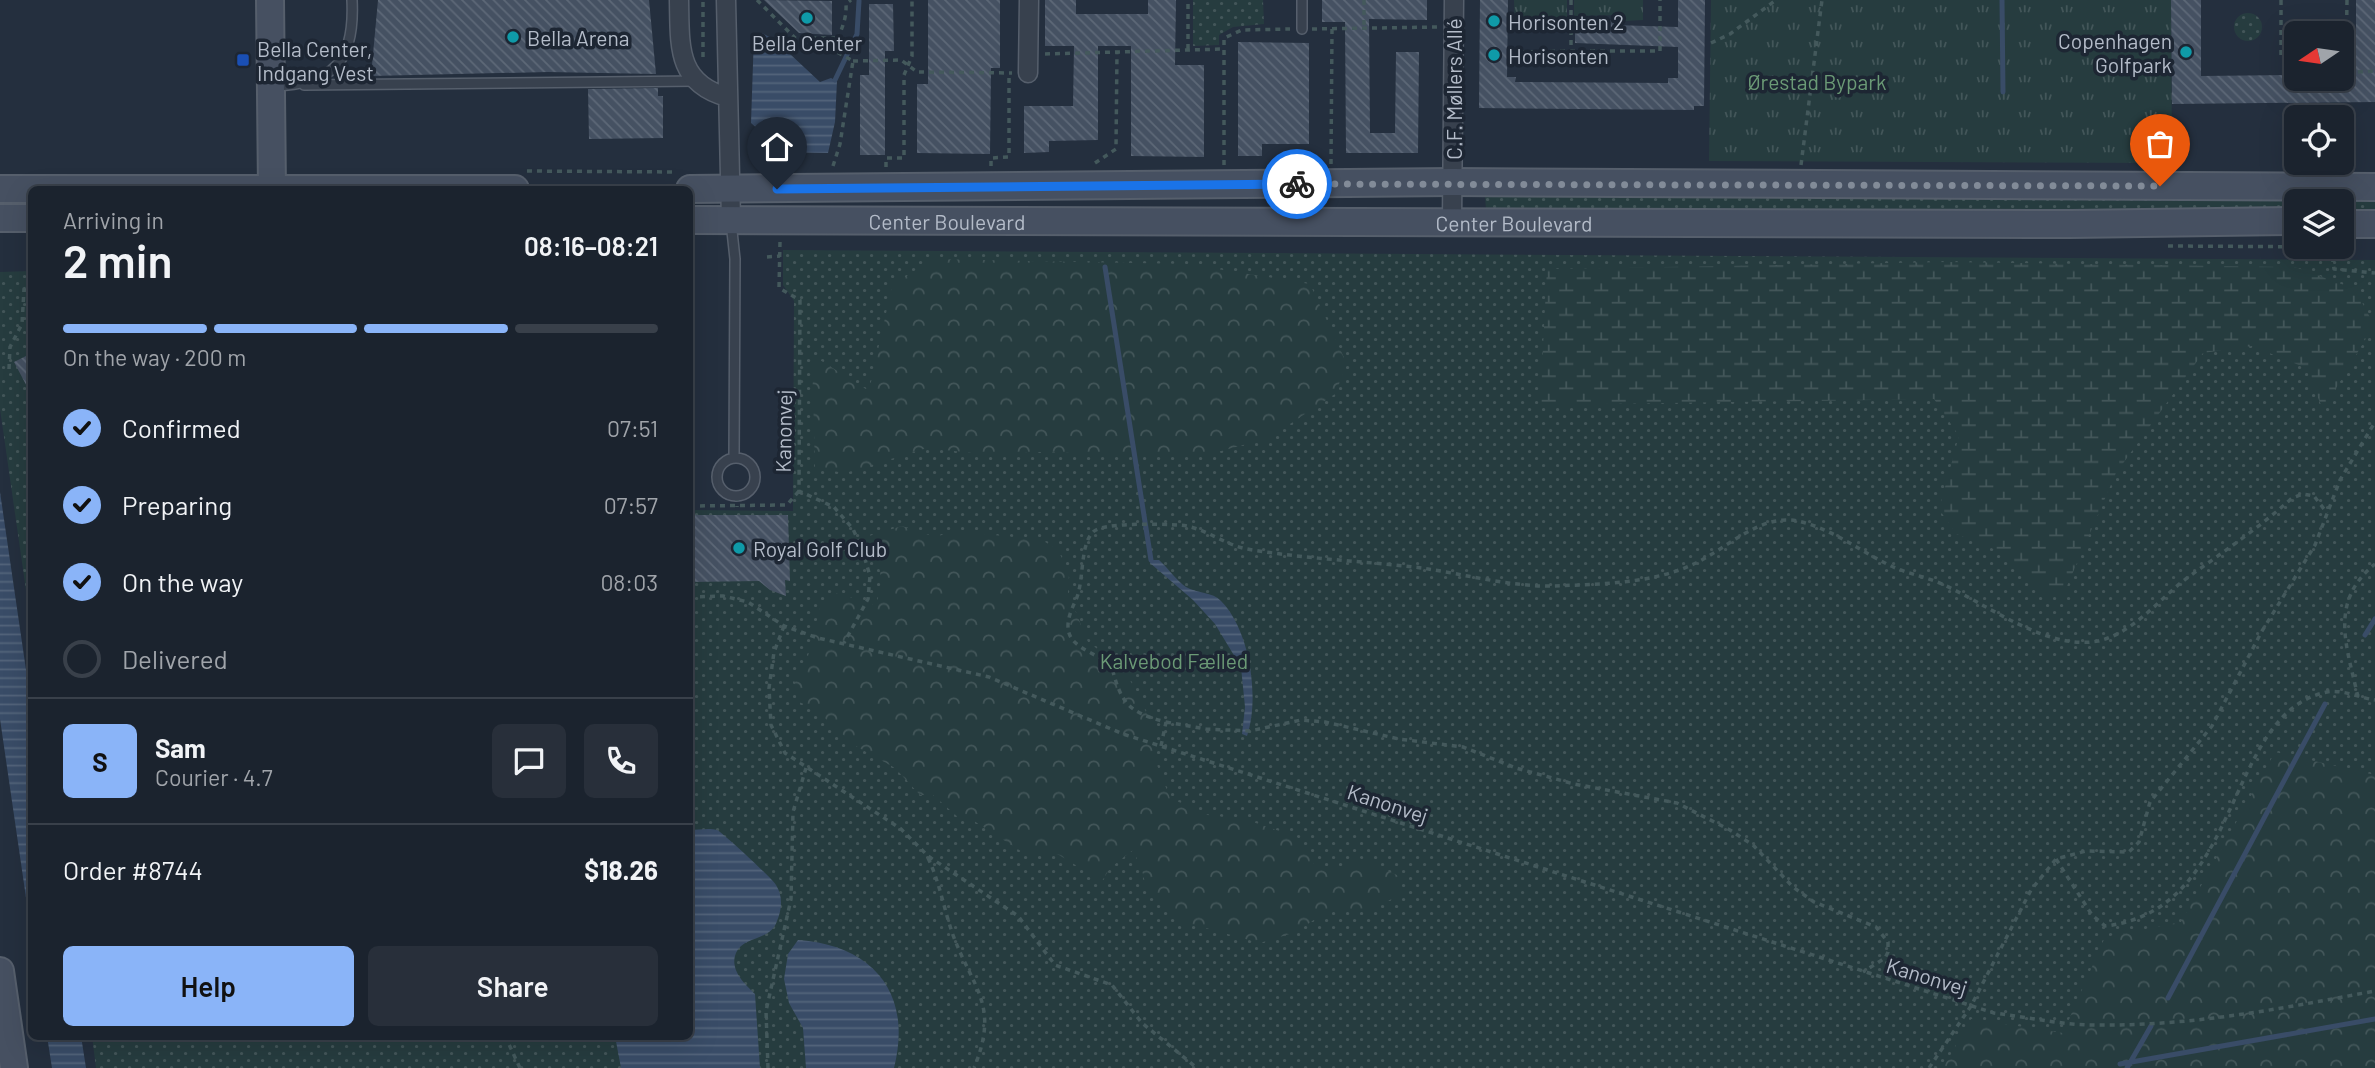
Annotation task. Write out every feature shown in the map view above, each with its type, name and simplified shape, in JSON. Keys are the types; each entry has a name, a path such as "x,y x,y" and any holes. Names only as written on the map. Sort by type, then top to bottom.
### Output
{"street":[{"path":"270,0 272,186"},
{"path":"679,0 680,48 690,75 710,92 727,96"},
{"path":"726,0 728,190 731,220"},
{"path":"1028,73 1030,0"},
{"name":"C.F. Møllers Allé","path":"1452,220 1454,0"},
{"name":"Center Boulevard","path":"693,190 1452,182 2375,187"},
{"path":"0,189 28,189"},
{"path":"0,218 28,218"},
{"name":"Center Boulevard","path":"693,220 1452,220 2058,224 2284,221"},
{"path":"2354,223 2375,223"},
{"path":"0,971 14,1068"}],"lane":[{"path":"304,85 344,57 351,46 352,0"},
{"path":"1302,0 1302,29"},
{"path":"271,86 697,81"},
{"path":"731,220 735,259 734,458"},
{"path":"734,458 751,465 755,477 751,488 737,496 721,489 717,478 720,467 734,458"}],"path":[{"path":"697,81 703,69 703,0"},
{"path":"757,0 795,38 837,38"},
{"path":"851,0 846,4 847,21 837,38 835,51 852,61 901,60 917,72 1028,73"},
{"path":"886,172 887,158 904,158 904,75 912,56 912,0"},
{"path":"1188,0 1188,49"},
{"path":"1364,0 1364,28"},
{"path":"1571,0 1571,51"},
{"path":"1520,52 1660,51 1660,0"},
{"path":"1711,43 1730,34 1776,0"},
{"path":"1800,184 1802,140 1822,0"},
{"path":"2281,0 2281,59"},
{"path":"2347,0 2346,67 2357,72 2375,71"},
{"path":"1224,184 1224,38 1242,30 1454,27"},
{"path":"1330,183 1332,29"},
{"path":"1029,54 1224,49"},
{"path":"1095,186 1095,161 1116,149 1117,51"},
{"path":"827,188 840,144 852,61"},
{"path":"990,187 991,158 1009,158 1009,73"},
{"name":"Kanonvej","path":"780,236 779,288 800,300 799,491 834,507 853,529 870,576 868,599 844,643 989,677 1161,746 1994,1013 2092,1025 2180,1023 2220,1020 2375,991"},
{"path":"767,257 780,256"},
{"path":"2333,259 2334,269 2375,273"},
{"path":"9,369 9,347 22,324 24,289 28,288"},
{"path":"1929,1068 1971,1006 2031,890 2056,859 2086,851 2129,852 2139,842 2150,802 2213,726 2262,631 2315,545 2340,480 2375,422"},
{"path":"693,506 787,505 799,491"},
{"path":"1862,972 1885,958 1888,952 1888,942 1876,927 1814,902 1793,887 1753,845 1677,803 1516,768 1463,747 1399,739 1325,722 1301,720 1241,731 1206,729 1140,715 1126,704 1118,692 1111,664 1083,650 1069,639 1066,628 1080,592 1085,548 1093,532 1109,523 1139,527 1181,525 1242,548 1347,558 1549,586 1657,579 1696,563 1756,528 1780,519 1801,521 1841,537 1891,566 1925,576 1964,594 2001,616 2048,635 2097,641 2124,632 2185,579 2222,556 2292,499 2303,494 2314,496 2327,513"},
{"path":"737,496 737,507"},
{"path":"2358,697 2342,624 2345,608 2365,572 2375,564"},
{"path":"693,597 723,596 748,602 784,626 818,638 844,643"},
{"path":"784,626 774,652 769,679 771,726 785,753 901,829 928,856 1018,916 1055,965 1112,985 1142,1023 1197,1068"},
{"path":"2056,859 2092,915 2105,926 2128,923 2178,893 2201,868 2262,749 2287,711 2303,700 2330,691 2375,700"},
{"path":"1161,746 1166,722"},
{"path":"768,1068 766,1011 791,899 793,812 806,768"},
{"path":"928,856 955,939 981,991 985,1012 974,1068"},
{"path":"507,1040 520,1068"}],"green space":[{"path":"1193,0 1263,0 1264,24 1233,27 1219,35 1219,45 1193,46"},
{"path":"1514,0 1567,0 1567,24 1558,24 1558,29 1515,29"},
{"path":"1574,0 1643,0 1643,20 1624,21 1624,15 1574,16"},
{"name":"Ørestad Bypark","path":"1711,0 2171,0 2172,163 1709,161"},
{"path":"2248,13 2258,17 2262,27 2258,37 2248,41 2238,37 2234,27 2238,17"},
{"path":"1485,196 2284,198 2284,212 1486,210"},
{"path":"2354,198 2375,198 2375,212 2354,212"},
{"name":"Kalvebod Fælled","path":"783,250 2375,260 2375,1068 96,1068 92,1040 693,1040 693,510 793,511 794,301 783,285"},
{"path":"932,259 1186,264 1310,284 1347,364 1335,394 1269,438 1210,454 1164,456 1041,452 990,455 927,448 845,473 815,468 812,355 869,391 892,286"},
{"path":"1947,262 2295,267 2355,289 2374,325 2323,410 2306,368 2252,346 2203,353 2116,473 2064,593 2046,594 1994,549 1956,534 1939,509 1959,436 1934,399 1540,405 1547,269"},
{"path":"28,271 28,604 0,409 0,272"},
{"path":"902,526 935,537 955,531 1042,540 1058,550 1069,573 1068,593 1088,642 1123,668 1139,696 1156,735 1156,762 1170,798 1208,815 1247,820 1297,837 1313,863 1341,872 1359,858 1399,876 1399,895 1375,908 1327,911 1296,932 1260,943 1177,920 1147,892 1142,870 1133,850 1110,868 1102,881 1059,855 1027,855 971,819 959,818 933,795 920,795 895,768 854,745 815,709 797,701 794,679 807,660 820,608 837,593 875,605 881,579 869,536"},
{"path":"2275,752 2375,775 2375,1068 1943,1068 1971,1019 2063,1033 2105,937 2181,922"}],"water":[{"path":"762,33 775,40 820,82 831,78 837,81 835,122 828,153 770,152 760,131 751,123 754,34"},
{"path":"0,492 28,683 28,911 0,719"},
{"path":"1151,560 1159,560 1186,587 1218,598 1231,614 1239,629 1250,665 1252,703 1247,736 1242,734 1245,707 1241,667 1215,624 1193,600 1150,563"},
{"path":"693,830 717,830 767,875 780,894 780,912 774,927 740,948 734,959 739,976 755,994 760,1068 621,1068 616,1040 693,1040"},
{"path":"798,940 824,944 847,952 866,963 881,978 892,996 898,1017 894,1068 806,1068 803,1028 789,1003 784,979 788,954"},
{"path":"48,1040 82,1040 86,1068 52,1068"}],"building":[{"name":"Bella Arena","path":"378,0 649,0 656,74 548,72 371,76"},
{"name":"Bella Center","path":"764,0 832,1 832,35 799,33"},
{"path":"928,0 1000,0 1000,68 991,68 990,154 917,153 917,84 928,84"},
{"path":"1045,0 1076,0 1076,14 1148,14 1148,0 1176,0 1175,65 1204,65 1204,157 1131,156 1131,46 1098,46 1098,140 1049,141 1049,152 1024,153 1024,106 1073,106 1074,46 1045,46"},
{"path":"1322,0 1427,0 1427,20 1369,19 1370,133 1395,133 1396,52 1419,52 1418,153 1346,153 1345,22 1322,22"},
{"name":"Horisonten","path":"1480,0 1508,0 1507,77 1516,77 1515,82 1668,83 1668,78 1678,78 1678,47 1575,43 1575,22 1614,20 1614,25 1678,27 1678,0 1705,0 1704,106 1694,106 1694,110 1479,108"},
{"name":"Copenhagen Golfpark","path":"2171,0 2201,0 2201,76 2284,75 2284,91 2354,91 2356,0 2375,0 2375,102 2172,104"},
{"path":"869,4 893,4 894,51 885,51 885,155 860,155 860,75 869,75"},
{"path":"1238,42 1309,43 1309,144 1262,144 1262,156 1238,156"},
{"path":"658,88 658,96 663,96 663,138 589,139 588,89"},
{"path":"28,355 28,388 14,362"},
{"name":"Royal Golf Club","path":"693,515 788,515 790,581 785,580 786,596 770,590 759,581 693,582"}],"waterway":[{"path":"2002,0 2003,92"},
{"path":"835,80 857,34 859,1"},
{"path":"1105,267 1151,560"},
{"path":"2365,635 2375,619"},
{"path":"2168,998 2325,704"},
{"path":"2120,1064 2375,1019"},
{"path":"2127,1068 2151,1026"}],"way so far":[{"path":"1297,184 1452,182 2160,186"}],"place":[{"name":"Bella Center","path":"807,18"},
{"name":"Horisonten 2","path":"1494,21"},
{"name":"Bella Arena","path":"513,37"},
{"name":"Copenhagen Golfpark","path":"2186,52"},
{"name":"Horisonten","path":"1494,55"},
{"name":"Bella Center, Indgang Vest","path":"243,60"},
{"name":"Royal Golf Club","path":"739,548"}],"route":[{"path":"777,189 1297,184"}]}
